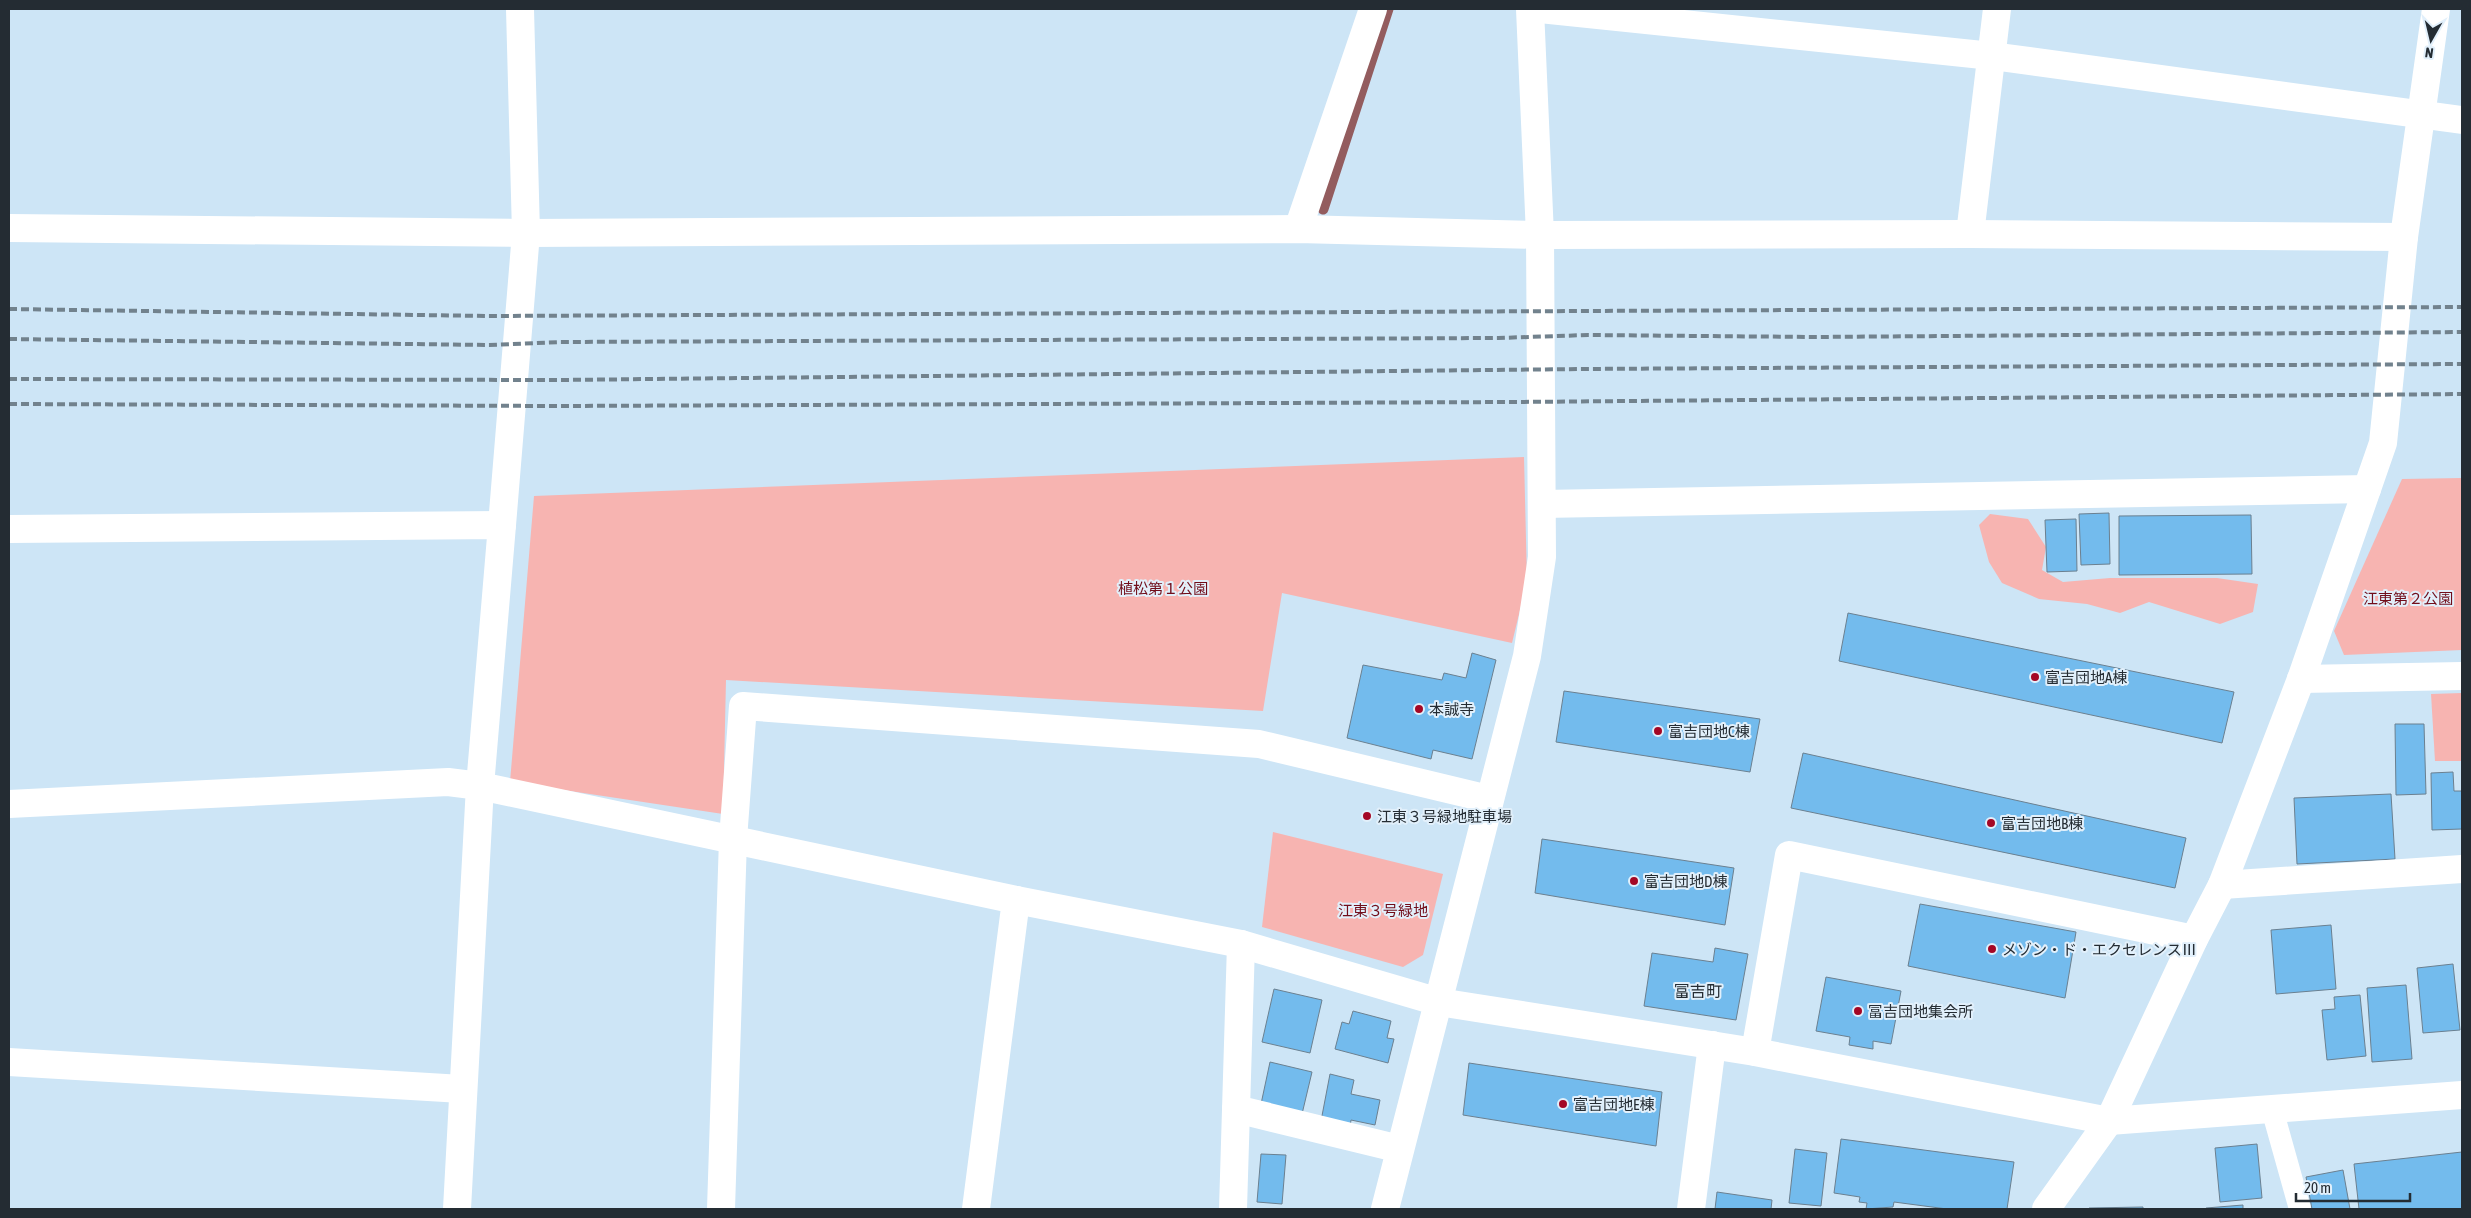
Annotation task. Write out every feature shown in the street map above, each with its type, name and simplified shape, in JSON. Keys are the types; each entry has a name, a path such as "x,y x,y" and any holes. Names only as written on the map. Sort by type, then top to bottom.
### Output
{"street":[{"path":"457,1209 462,1089 480,786 526,233 520,9"},
{"path":"1298,229 1373,9"},
{"path":"1385,1209 1489,799 1528,656 1542,556 1540,235 1530,9"},
{"path":"1540,9 1992,56 2462,120"},
{"path":"1970,234 1997,9"},
{"path":"2046,1209 2109,1121 2194,939 2222,886 2301,679 2383,443 2404,238 2436,9"},
{"path":"9,228 526,233 1298,229 1540,235 1970,234 2404,238"},
{"path":"1542,504 2367,489"},
{"path":"9,529 502,525"},
{"path":"2301,679 2462,676"},
{"path":"721,1209 733,838 743,706 1259,744 1489,799"},
{"path":"9,804 448,782 480,786 733,838 1016,900 1240,944 1439,1002 1755,1052 2109,1121 2462,1095"},
{"path":"1755,1052 1789,854 2194,939"},
{"path":"2222,886 2462,869"},
{"path":"976,1209 1016,900"},
{"path":"1233,1209 1240,944"},
{"path":"1691,1209 1712,1045"},
{"path":"9,1062 462,1089"},
{"path":"1236,1109 1400,1148"}],"lane":[{"path":"2272,1109 2300,1209"}],"green space":[{"name":"植松第１公園","path":"1524,457 1527,581 1512,643 1282,593 1263,711 726,680 723,814 510,782 534,496"},
{"name":"江東第２公園","path":"2462,478 2462,650 2344,655 2334,631 2402,479"},
{"path":"1990,514 2028,519 2046,547 2042,570 2063,582 2110,578 2217,578 2258,584 2253,612 2220,624 2149,602 2120,613 2087,604 2039,599 2002,583 1989,562 1979,525"},
{"path":"2462,693 2462,761 2435,761 2431,694"},
{"name":"江東３号緑地","path":"1273,832 1443,874 1423,955 1403,967 1262,927"}],"building":[{"path":"2109,513 2110,564 2081,565 2079,514"},
{"path":"2251,515 2252,574 2119,575 2119,516"},
{"path":"2076,519 2077,571 2047,572 2045,520"},
{"name":"富吉団地A棟","path":"1848,613 2234,692 2222,743 1839,661"},
{"name":"本誠寺","path":"1472,653 1496,660 1472,759 1433,750 1431,759 1347,738 1363,665 1442,680 1444,673 1466,678"},
{"name":"富吉団地C棟","path":"1564,691 1760,719 1750,772 1556,742"},
{"path":"2395,724 2424,724 2426,794 2396,795"},
{"name":"富吉団地B棟","path":"1803,753 2186,838 2175,888 1791,808"},
{"path":"2453,772 2454,791 2462,791 2462,829 2432,830 2431,773"},
{"path":"2391,794 2395,859 2297,864 2294,798"},
{"name":"富吉団地D棟","path":"1542,839 1734,868 1725,925 1535,893"},
{"name":"メゾン・ド・エクセレンスⅢ","path":"1920,904 2076,932 2065,998 1908,966"},
{"path":"2331,925 2336,989 2276,994 2271,930"},
{"path":"1715,948 1748,954 1736,1020 1644,1006 1652,953 1713,962"},
{"path":"2453,964 2460,1030 2423,1033 2417,968"},
{"name":"冨吉団地集会所","path":"1826,977 1901,991 1891,1044 1873,1041 1873,1049 1849,1045 1850,1037 1816,1031"},
{"path":"2406,985 2412,1059 2372,1062 2367,988"},
{"path":"1274,989 1322,1000 1310,1053 1262,1042"},
{"path":"2360,995 2366,1056 2327,1060 2322,1010 2335,1009 2334,997"},
{"path":"1353,1011 1391,1021 1387,1038 1394,1039 1388,1063 1335,1049 1342,1022 1349,1024"},
{"path":"1270,1062 1312,1072 1302,1114 1261,1104"},
{"name":"富吉団地E棟","path":"1469,1063 1662,1092 1656,1146 1463,1115"},
{"path":"1330,1074 1354,1080 1351,1094 1380,1100 1375,1125 1351,1120 1350,1127 1321,1121"},
{"path":"1841,1139 2014,1162 2007,1209 1947,1209 1894,1202 1893,1207 1866,1209 1867,1203 1859,1202 1860,1197 1834,1193"},
{"path":"2257,1144 2262,1198 2220,1202 2215,1148"},
{"path":"1795,1149 1827,1153 1821,1206 1789,1203"},
{"path":"2462,1152 2462,1209 2359,1209 2354,1164"},
{"path":"1261,1154 1286,1155 1282,1204 1257,1202"},
{"path":"2343,1170 2350,1209 2312,1209 2306,1177"},
{"path":"1717,1192 1772,1200 1771,1209 1715,1209"},
{"path":"2243,1205 2243,1209 2206,1209 2206,1208"},
{"path":"2143,1207 2143,1209 2089,1209 2089,1208"}],"waterway":[{"path":"1323,209 1388,9"}],"railway":[{"path":"9,309 488,316 2462,307"},
{"path":"9,339 489,345 560,342 1498,338 1588,335 1816,337 2462,332"},
{"path":"9,379 559,380 1581,369 2462,364"},
{"path":"9,404 559,406 1513,402 2462,394"}],"place":[{"name":"富吉団地A棟","path":"2035,677"},
{"name":"本誠寺","path":"1419,709"},
{"name":"富吉団地C棟","path":"1658,731"},
{"name":"江東３号緑地駐車場","path":"1367,816"},
{"name":"富吉団地B棟","path":"1991,823"},
{"name":"富吉団地D棟","path":"1634,881"},
{"name":"メゾン・ド・エクセレンスⅢ","path":"1992,949"},
{"name":"冨吉団地集会所","path":"1858,1011"},
{"name":"富吉団地E棟","path":"1563,1104"}],"district":[{"name":"富吉町","path":"1698,991"}]}
